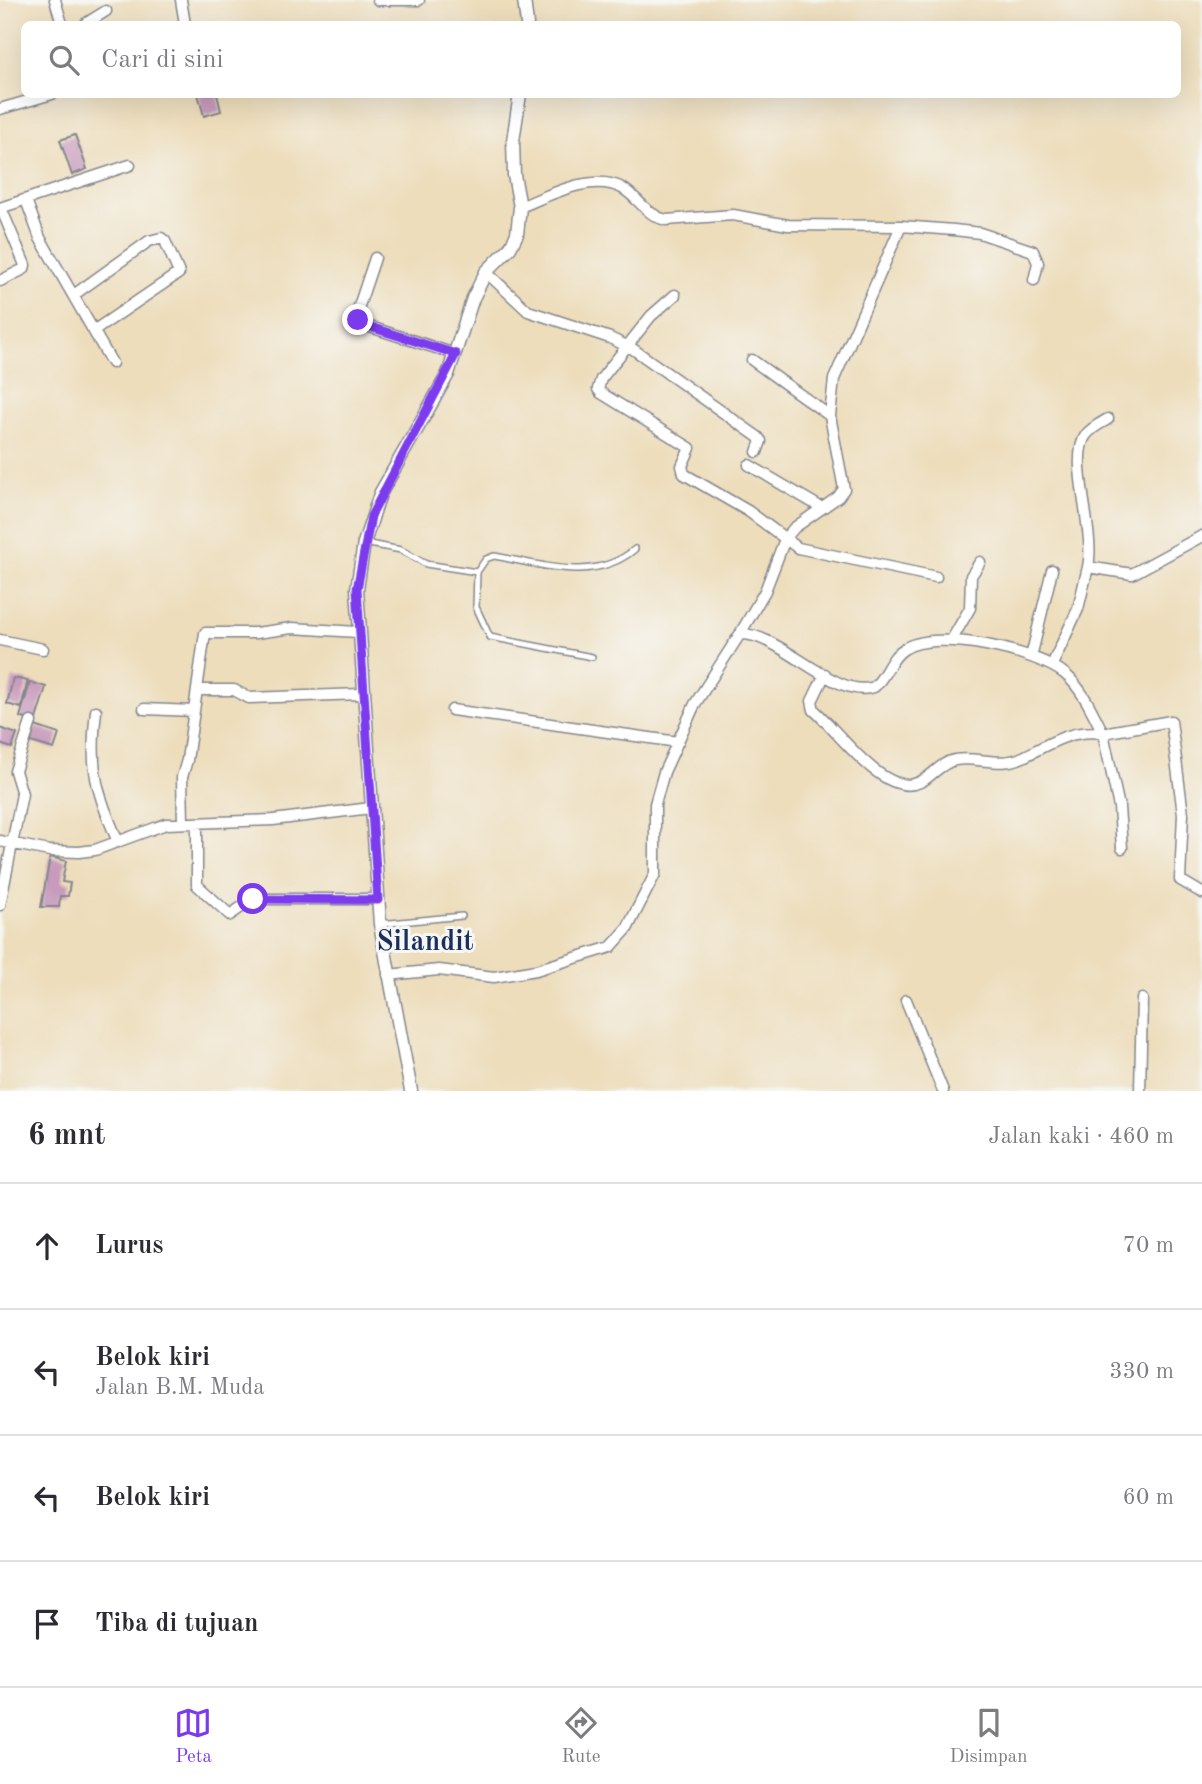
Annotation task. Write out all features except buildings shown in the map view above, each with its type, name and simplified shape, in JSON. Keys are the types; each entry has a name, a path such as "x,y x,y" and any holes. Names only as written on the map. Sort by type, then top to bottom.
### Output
{"street":[{"path":"55,0 61,21"},
{"path":"181,0 184,21"},
{"path":"378,0 419,0"},
{"path":"524,0 527,21"},
{"path":"90,21 106,11"},
{"path":"0,109 38,98"},
{"path":"411,1091 402,1029 388,975 380,924 357,632 357,589 364,543 380,494 448,374 473,298 486,272 510,248 517,234 520,207 514,175 513,141 519,98"},
{"path":"0,281 24,269 25,265 0,208 130,165"},
{"path":"520,207 586,185 606,183 622,188 656,218 666,220 733,215 788,225 901,226 980,233 1033,251 1038,263 1034,280"},
{"path":"26,200 40,238 75,294 112,363"},
{"path":"388,975 439,970 494,977 536,970 611,947 627,929 655,874 655,804 664,772 695,704 765,591 785,539 794,528 844,489 830,416 834,379 901,226"},
{"path":"75,294 149,241 161,238 165,241 179,273 95,330"},
{"path":"375,258 359,306 358,320 367,326 456,354"},
{"path":"486,272 528,311 629,347 758,437 761,441 757,452"},
{"path":"676,295 652,316 601,379 598,389 601,393 690,448 681,466 684,474 748,512 798,548 936,578"},
{"path":"752,360 830,416"},
{"path":"1052,665 1078,609 1088,567 1091,534 1080,457 1081,443 1087,432 1108,419"},
{"path":"749,465 822,508"},
{"path":"1088,567 1132,574 1202,536"},
{"path":"951,641 970,608 971,576 980,562"},
{"path":"1031,657 1052,570"},
{"path":"183,822 182,777 207,632 256,633 292,628 357,632"},
{"path":"740,634 751,634 764,639 847,685 869,689 878,683 904,649 916,644 951,641 1031,657 1052,665 1068,676 1103,733 1119,807 1122,848"},
{"path":"0,640 43,649"},
{"path":"825,674 812,701 814,710 855,755 901,784 919,782 953,760 989,762 1021,758 1054,739 1082,732 1103,733 1171,721 1183,814 1180,880 1202,893"},
{"path":"197,690 234,690 246,698 362,694"},
{"path":"144,709 194,711"},
{"path":"452,710 678,742"},
{"path":"96,711 92,745 93,775 118,842"},
{"path":"0,905 22,788 15,771 31,722"},
{"path":"0,841 79,852 118,842 155,827 183,822 273,820 371,808"},
{"path":"197,822 197,885 230,915 248,900 257,898 378,900"},
{"path":"1140,1091 1142,999"},
{"path":"906,1000 943,1091"}],"lane":[{"path":"364,543 401,550 426,564 477,572"},
{"path":"592,657 490,637 476,607 477,572 486,559 494,556 582,570 618,563 635,549"},
{"path":"380,924 462,916"}],"district":[{"name":"Silandit","path":"425,940"}],"route":[{"path":"253,899 378,900 357,632 357,589 364,543 380,494 448,374 456,354 367,326 358,320"}]}
